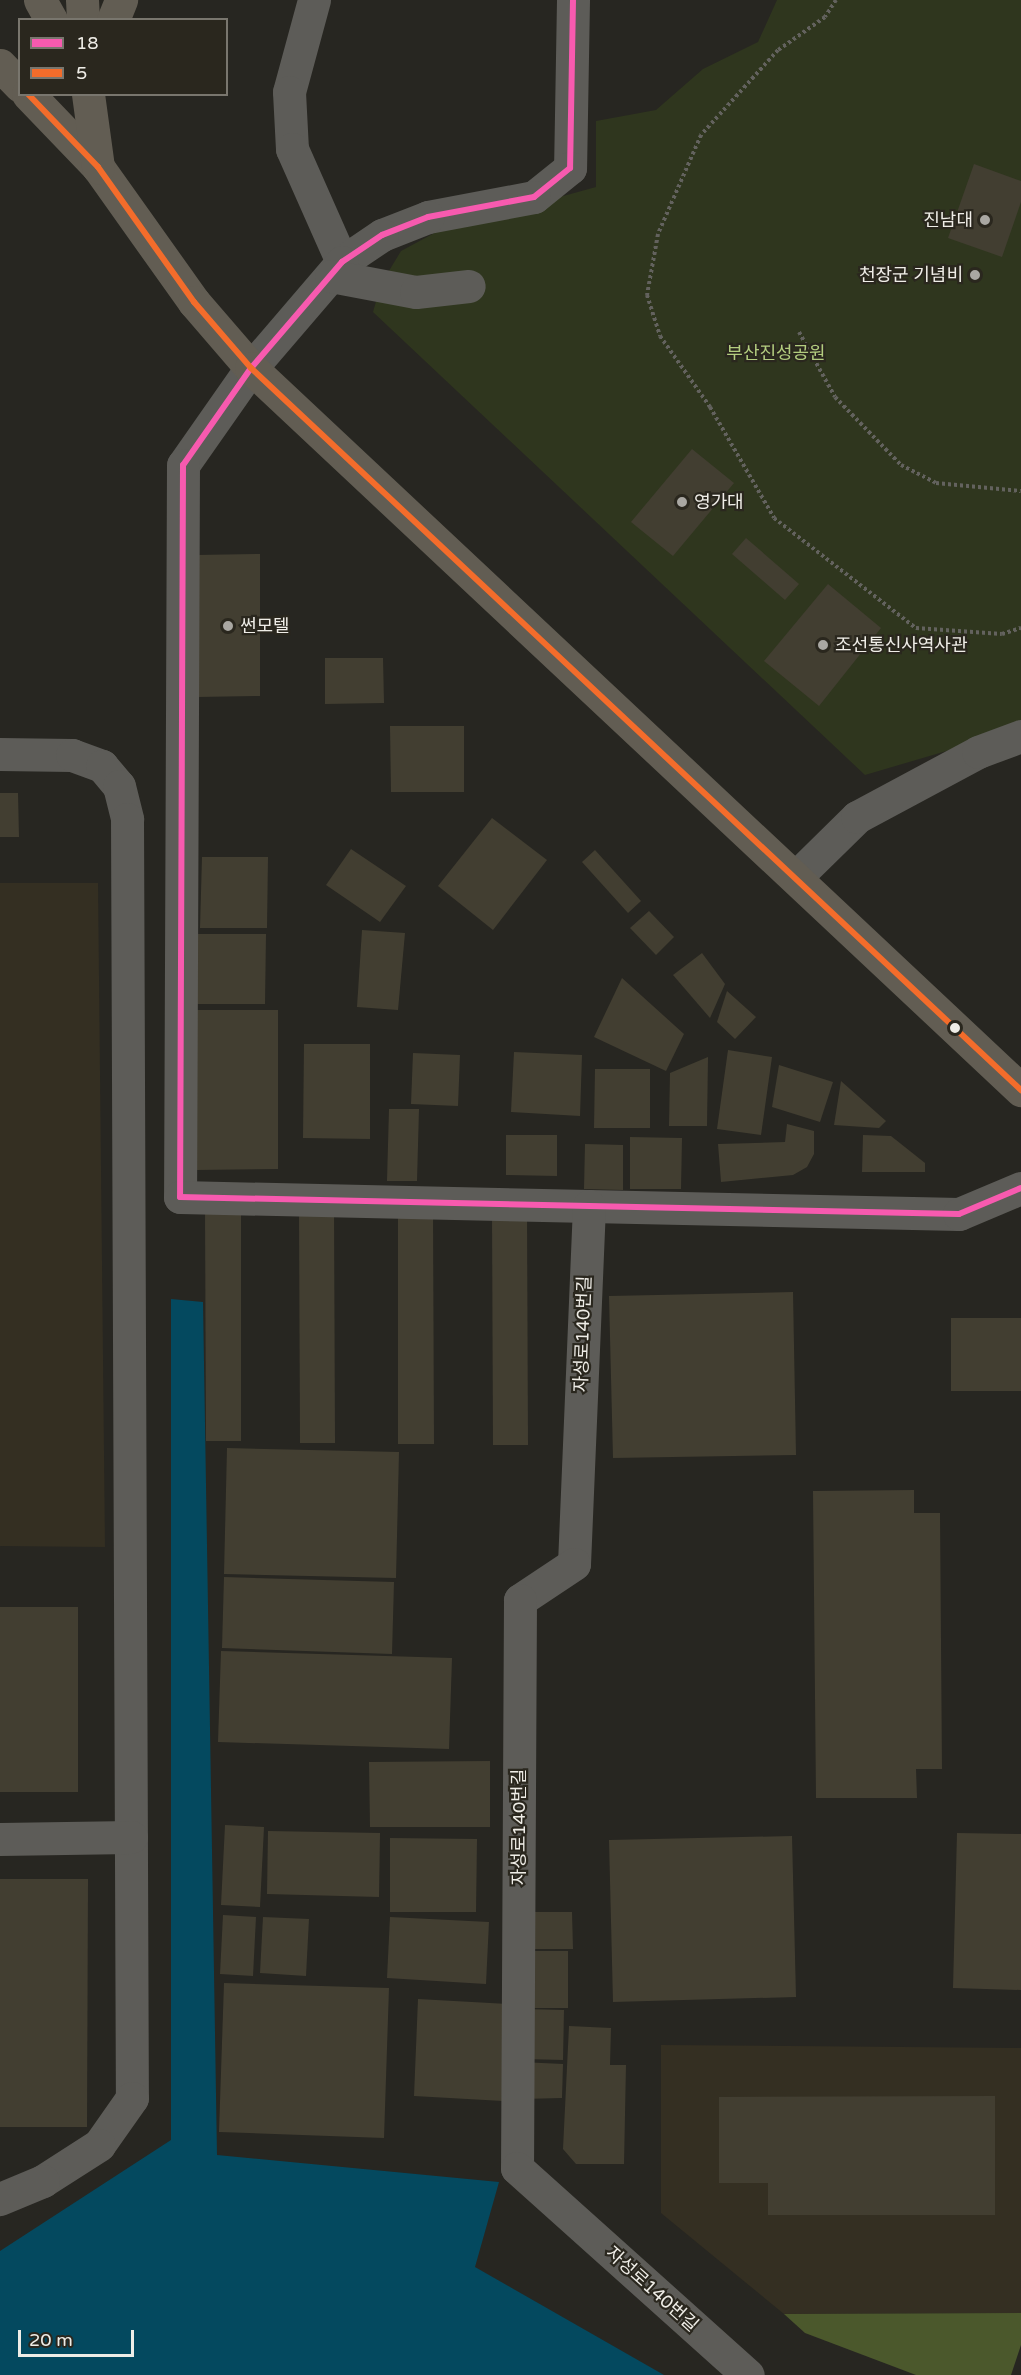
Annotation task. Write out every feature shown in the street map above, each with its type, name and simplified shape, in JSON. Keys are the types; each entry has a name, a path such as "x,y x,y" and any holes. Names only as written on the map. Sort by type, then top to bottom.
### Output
{"main road":[{"path":"40,0 50,18"},
{"path":"82,0 83,18"},
{"path":"114,18 121,0"},
{"path":"0,65 18,84"},
{"path":"30,96 98,167 194,302 251,368 797,876 1021,1090"},
{"path":"88,96 98,167"}],"street":[{"path":"314,0 289,92 292,148 336,269"},
{"path":"573,0 570,168 534,197 428,217 382,235 336,269 251,368 183,465 180,1197 959,1214 1021,1188"},
{"path":"336,269 416,292 469,286"},
{"path":"797,876 857,817 978,752 1021,736"},
{"path":"0,754 72,755 102,766 119,786 127,819 132,2098 99,2145 43,2181 0,2199"},
{"name":"자성로140번길","path":"588,1206 574,1564 520,1600 517,2168 748,2375"},
{"path":"0,1839 131,1837"}],"path":[{"path":"836,0 825,17 778,50 701,135 658,234 647,296 660,336 710,407 774,518 916,628 1002,634 1021,628"},
{"path":"799,332 835,397 902,465 936,483 1021,491"}],"shaded area":[{"path":"0,883 98,883 105,1547 0,1546"},
{"path":"661,2045 1021,2048 1021,2313 784,2314 661,2213"}],"green space":[{"name":"부산진성공원","path":"777,0 1021,0 1021,729 865,775 373,312 381,284 401,251 440,230 596,187 596,121 656,110 703,69 758,42"},
{"path":"1021,2313 1021,2345 1011,2375 916,2375 805,2333 784,2314"}],"water":[{"path":"171,1299 203,1302 217,2155 499,2182 475,2267 664,2375 0,2375 0,2251 171,2140"}],"building":[{"name":"진남대","path":"974,164 1021,181 1021,202 1002,257 948,238"},
{"name":"영가대","path":"692,449 734,483 673,556 631,522"},
{"path":"746,538 799,584 785,600 732,554"},
{"name":"썬모텔","path":"260,554 260,696 197,697 196,555"},
{"name":"조선통신사역사관","path":"828,584 881,628 819,706 764,661"},
{"path":"325,658 383,658 384,703 325,704"},
{"path":"390,726 464,726 464,792 391,792"},
{"path":"0,793 18,793 19,837 0,837"},
{"path":"492,818 547,860 493,930 438,886"},
{"path":"351,849 406,886 380,922 326,885"},
{"path":"595,850 641,901 628,913 582,862"},
{"path":"202,857 268,857 267,928 200,928"},
{"path":"649,911 674,937 656,955 630,928"},
{"path":"362,930 405,933 398,1010 357,1007"},
{"path":"197,934 266,934 265,1004 196,1004"},
{"path":"702,953 725,984 710,1018 673,975"},
{"path":"622,978 684,1034 666,1071 594,1037"},
{"path":"727,991 756,1017 735,1039 717,1022"},
{"path":"196,1010 278,1010 278,1169 196,1170"},
{"path":"304,1044 370,1044 370,1139 303,1138"},
{"path":"728,1050 772,1057 761,1135 717,1129"},
{"path":"514,1052 582,1055 580,1116 511,1112"},
{"path":"413,1053 460,1055 458,1106 411,1104"},
{"path":"708,1057 707,1126 669,1126 670,1073"},
{"path":"779,1065 833,1082 820,1122 772,1107"},
{"path":"595,1069 650,1069 650,1128 594,1128"},
{"path":"841,1081 886,1121 879,1128 834,1125"},
{"path":"389,1109 419,1109 417,1181 387,1181"},
{"path":"787,1124 814,1131 814,1154 807,1167 793,1175 721,1182 718,1144 785,1142"},
{"path":"506,1135 557,1135 557,1176 506,1175"},
{"path":"863,1135 891,1136 925,1163 925,1172 862,1172"},
{"path":"630,1137 682,1138 681,1189 630,1189"},
{"path":"585,1144 623,1145 623,1190 584,1189"},
{"path":"205,1207 241,1207 241,1441 206,1441"},
{"path":"299,1208 334,1208 335,1443 300,1443"},
{"path":"398,1210 433,1210 434,1444 398,1444"},
{"path":"492,1210 527,1210 528,1445 493,1445"},
{"path":"793,1292 796,1455 613,1458 609,1296"},
{"path":"951,1318 1021,1318 1021,1391 951,1391"},
{"path":"227,1448 399,1452 396,1578 224,1574"},
{"path":"914,1490 914,1513 940,1513 942,1769 916,1769 917,1798 816,1798 813,1491"},
{"path":"224,1577 394,1582 392,1654 222,1648"},
{"path":"0,1607 78,1607 78,1792 0,1792"},
{"path":"221,1651 452,1658 449,1749 218,1742"},
{"path":"490,1761 490,1827 370,1827 369,1762"},
{"path":"225,1825 264,1827 260,1907 221,1905"},
{"path":"268,1831 380,1833 379,1897 267,1894"},
{"path":"957,1833 1021,1834 1021,1990 953,1988"},
{"path":"792,1836 796,1997 613,2002 609,1840"},
{"path":"390,1838 477,1839 476,1912 390,1912"},
{"path":"0,1879 88,1879 87,2127 0,2127"},
{"path":"526,1912 572,1912 573,1949 526,1949"},
{"path":"223,1915 256,1917 253,1976 220,1974"},
{"path":"263,1917 309,1919 306,1976 260,1973"},
{"path":"390,1917 489,1922 486,1984 387,1978"},
{"path":"525,1951 568,1951 568,2008 525,2008"},
{"path":"224,1983 389,1988 384,2138 219,2132"},
{"path":"418,1999 508,2004 503,2101 414,2096"},
{"path":"525,2009 564,2010 563,2060 525,2059"},
{"path":"569,2026 611,2028 610,2065 626,2065 624,2164 576,2164 563,2149"},
{"path":"521,2062 563,2064 562,2098 522,2099"},
{"path":"995,2096 995,2215 768,2215 768,2183 719,2183 719,2097"}],"transit line":[{"name":"18","path":"573,0 570,168 534,197 428,217 382,235 342,262 251,368 183,465 180,1197 959,1214 1021,1188"},
{"name":"5","path":"30,96 98,167 194,302 251,368 1021,1090"}],"place":[{"name":"진남대","path":"985,220"},
{"name":"천장군 기념비","path":"975,275"},
{"name":"영가대","path":"682,502"},
{"name":"썬모텔","path":"228,626"},
{"name":"조선통신사역사관","path":"823,645"}]}
